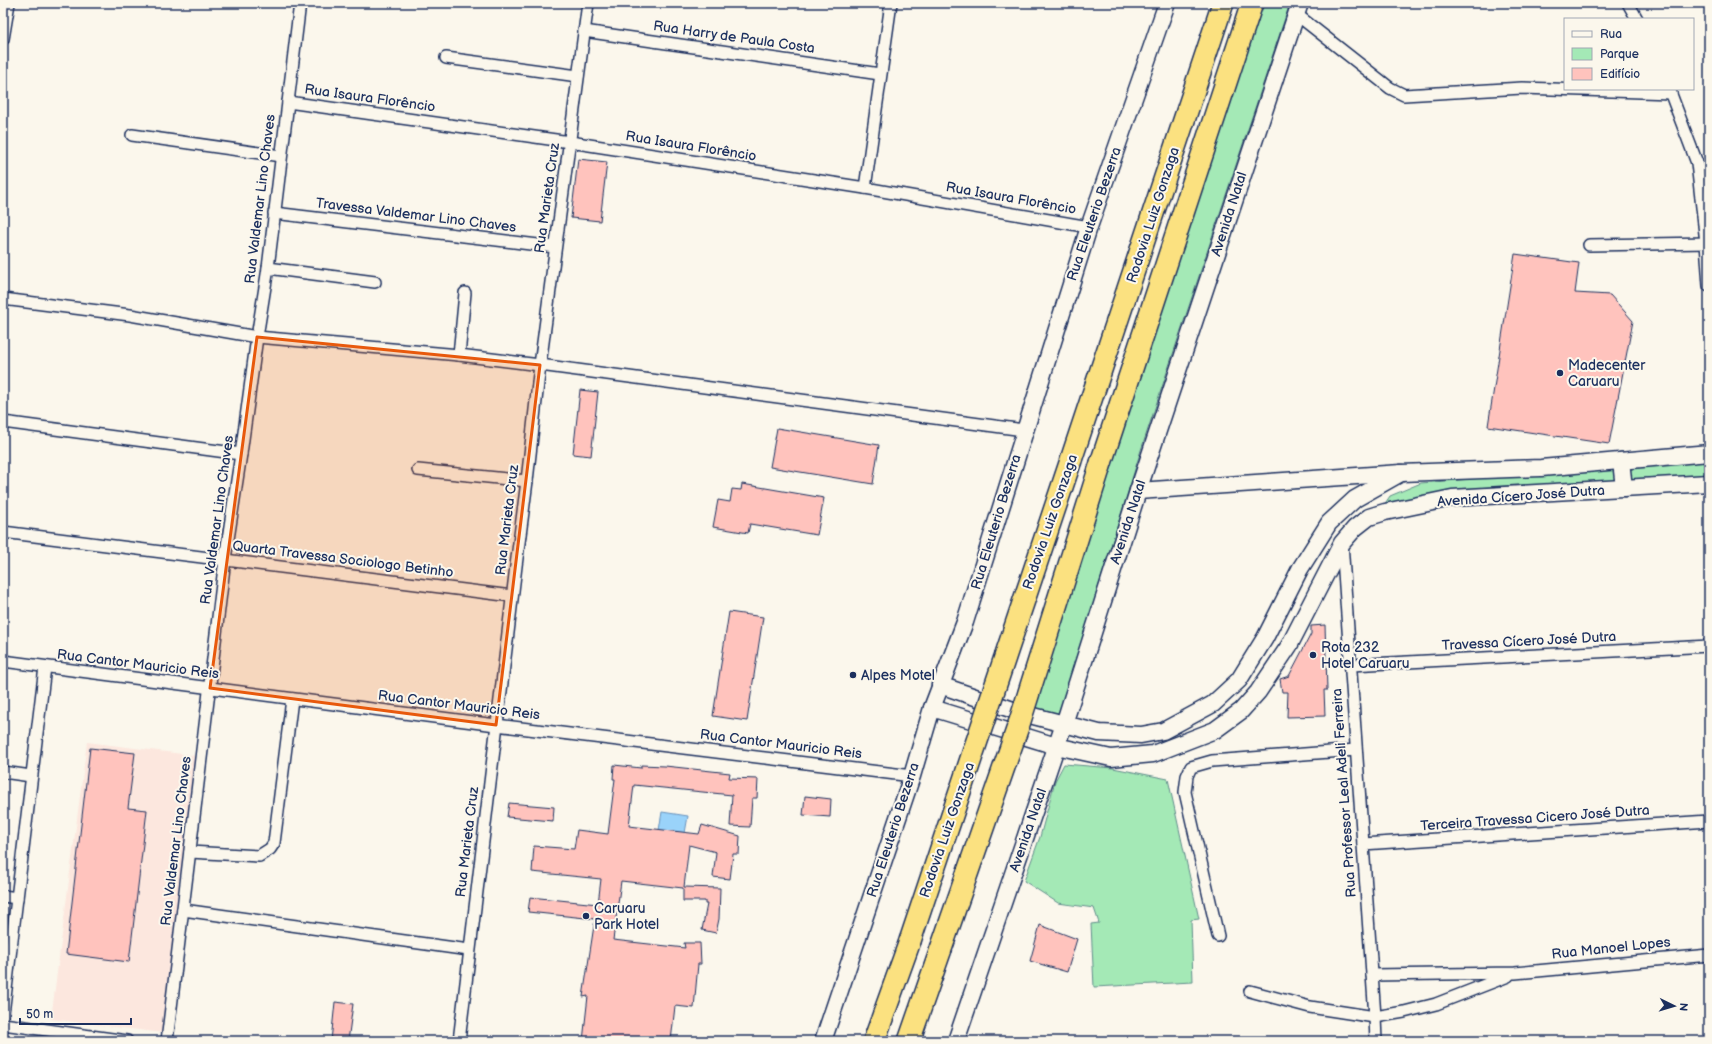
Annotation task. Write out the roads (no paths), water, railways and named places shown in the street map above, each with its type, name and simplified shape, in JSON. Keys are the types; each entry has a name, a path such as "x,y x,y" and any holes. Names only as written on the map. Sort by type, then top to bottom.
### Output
{"highway":[{"name":"Rodovia Luiz Gonzaga","path":"874,1041 910,941 1223,3"},
{"name":"Rodovia Luiz Gonzaga","path":"909,1041 1020,721 1101,463 1252,3"}],"street":[{"path":"3,39 9,3"},
{"name":"Rua Valdemar Lino Chaves","path":"167,1041 225,559 242,454 257,337 268,268 300,3"},
{"name":"Rua Marieta Cruz","path":"459,1041 540,365 588,3"},
{"path":"866,188 880,74 891,3"},
{"name":"Rua Eleuterio Bezerra","path":"823,1041 912,776 932,708 965,622 1024,430 1089,227 1166,3"},
{"path":"1628,3 1636,18"},
{"path":"1298,8 1390,88 1404,95 1522,88 1564,89"},
{"name":"Avenida Natal","path":"956,1041 1064,724 1138,491 1298,8"},
{"name":"Rua Harry de Paula Costa","path":"584,31 880,74"},
{"path":"446,58 578,76"},
{"path":"1621,90 1670,91 1697,163 1708,243 1709,286"},
{"name":"Rua Isaura Florêncio","path":"288,102 570,142 866,188 1089,227"},
{"path":"132,135 281,156"},
{"name":"Travessa Valdemar Lino Chaves","path":"274,213 555,247"},
{"path":"1589,245 1708,243"},
{"path":"268,268 375,282"},
{"path":"460,355 465,293"},
{"path":"3,299 130,315 257,337 460,355 1024,430"},
{"path":"3,422 242,454"},
{"name":"Avenida Cícero José Dutra","path":"940,685 1022,713 1099,733 1141,735 1163,731 1213,704 1239,680 1265,638 1300,569 1329,523 1354,499 1401,473 1541,468 1709,453"},
{"path":"1622,461 1624,488"},
{"path":"418,470 527,481"},
{"path":"1138,491 1401,473"},
{"name":"Avenida Cícero José Dutra","path":"932,708 1056,746 1111,758 1153,754 1216,730 1241,711 1258,692 1289,646 1342,543 1355,528 1369,517 1385,512 1444,500 1709,484"},
{"name":"Quarta Travessa Sociologo Betinho","path":"3,532 512,596"},
{"name":"Rua Professor Leal Adeli Ferreira","path":"1342,543 1376,1041"},
{"name":"Travessa Cícero José Dutra","path":"1350,665 1709,646"},
{"name":"Rua Cantor Mauricio Reis","path":"3,661 496,725 912,776"},
{"path":"3,1014 45,667"},
{"path":"190,852 259,856 270,849 274,843 292,699"},
{"path":"1218,936 1186,792 1187,776 1191,767 1212,761 1356,750"},
{"path":"3,772 31,776"},
{"name":"Terceira Travessa Cicero José Dutra","path":"1363,844 1709,821"},
{"path":"3,896 17,898"},
{"path":"183,910 469,950"},
{"name":"Rua Manoel Lopes","path":"1372,975 1516,973 1709,955"},
{"name":"Rua Manoel Lopes","path":"1250,991 1310,1007 1375,1017 1436,1004 1516,973"},
{"path":"3,1024 127,1041"}],"water":[{"path":"662,812 688,816 685,833 659,830"}],"place":[{"name":"Madecenter Caruaru","path":"1560,373"},
{"name":"Rota 232 Hotel Caruaru","path":"1313,655"},
{"name":"Alpes Motel","path":"853,675"},
{"name":"Caruaru Park Hotel","path":"586,916"}]}
